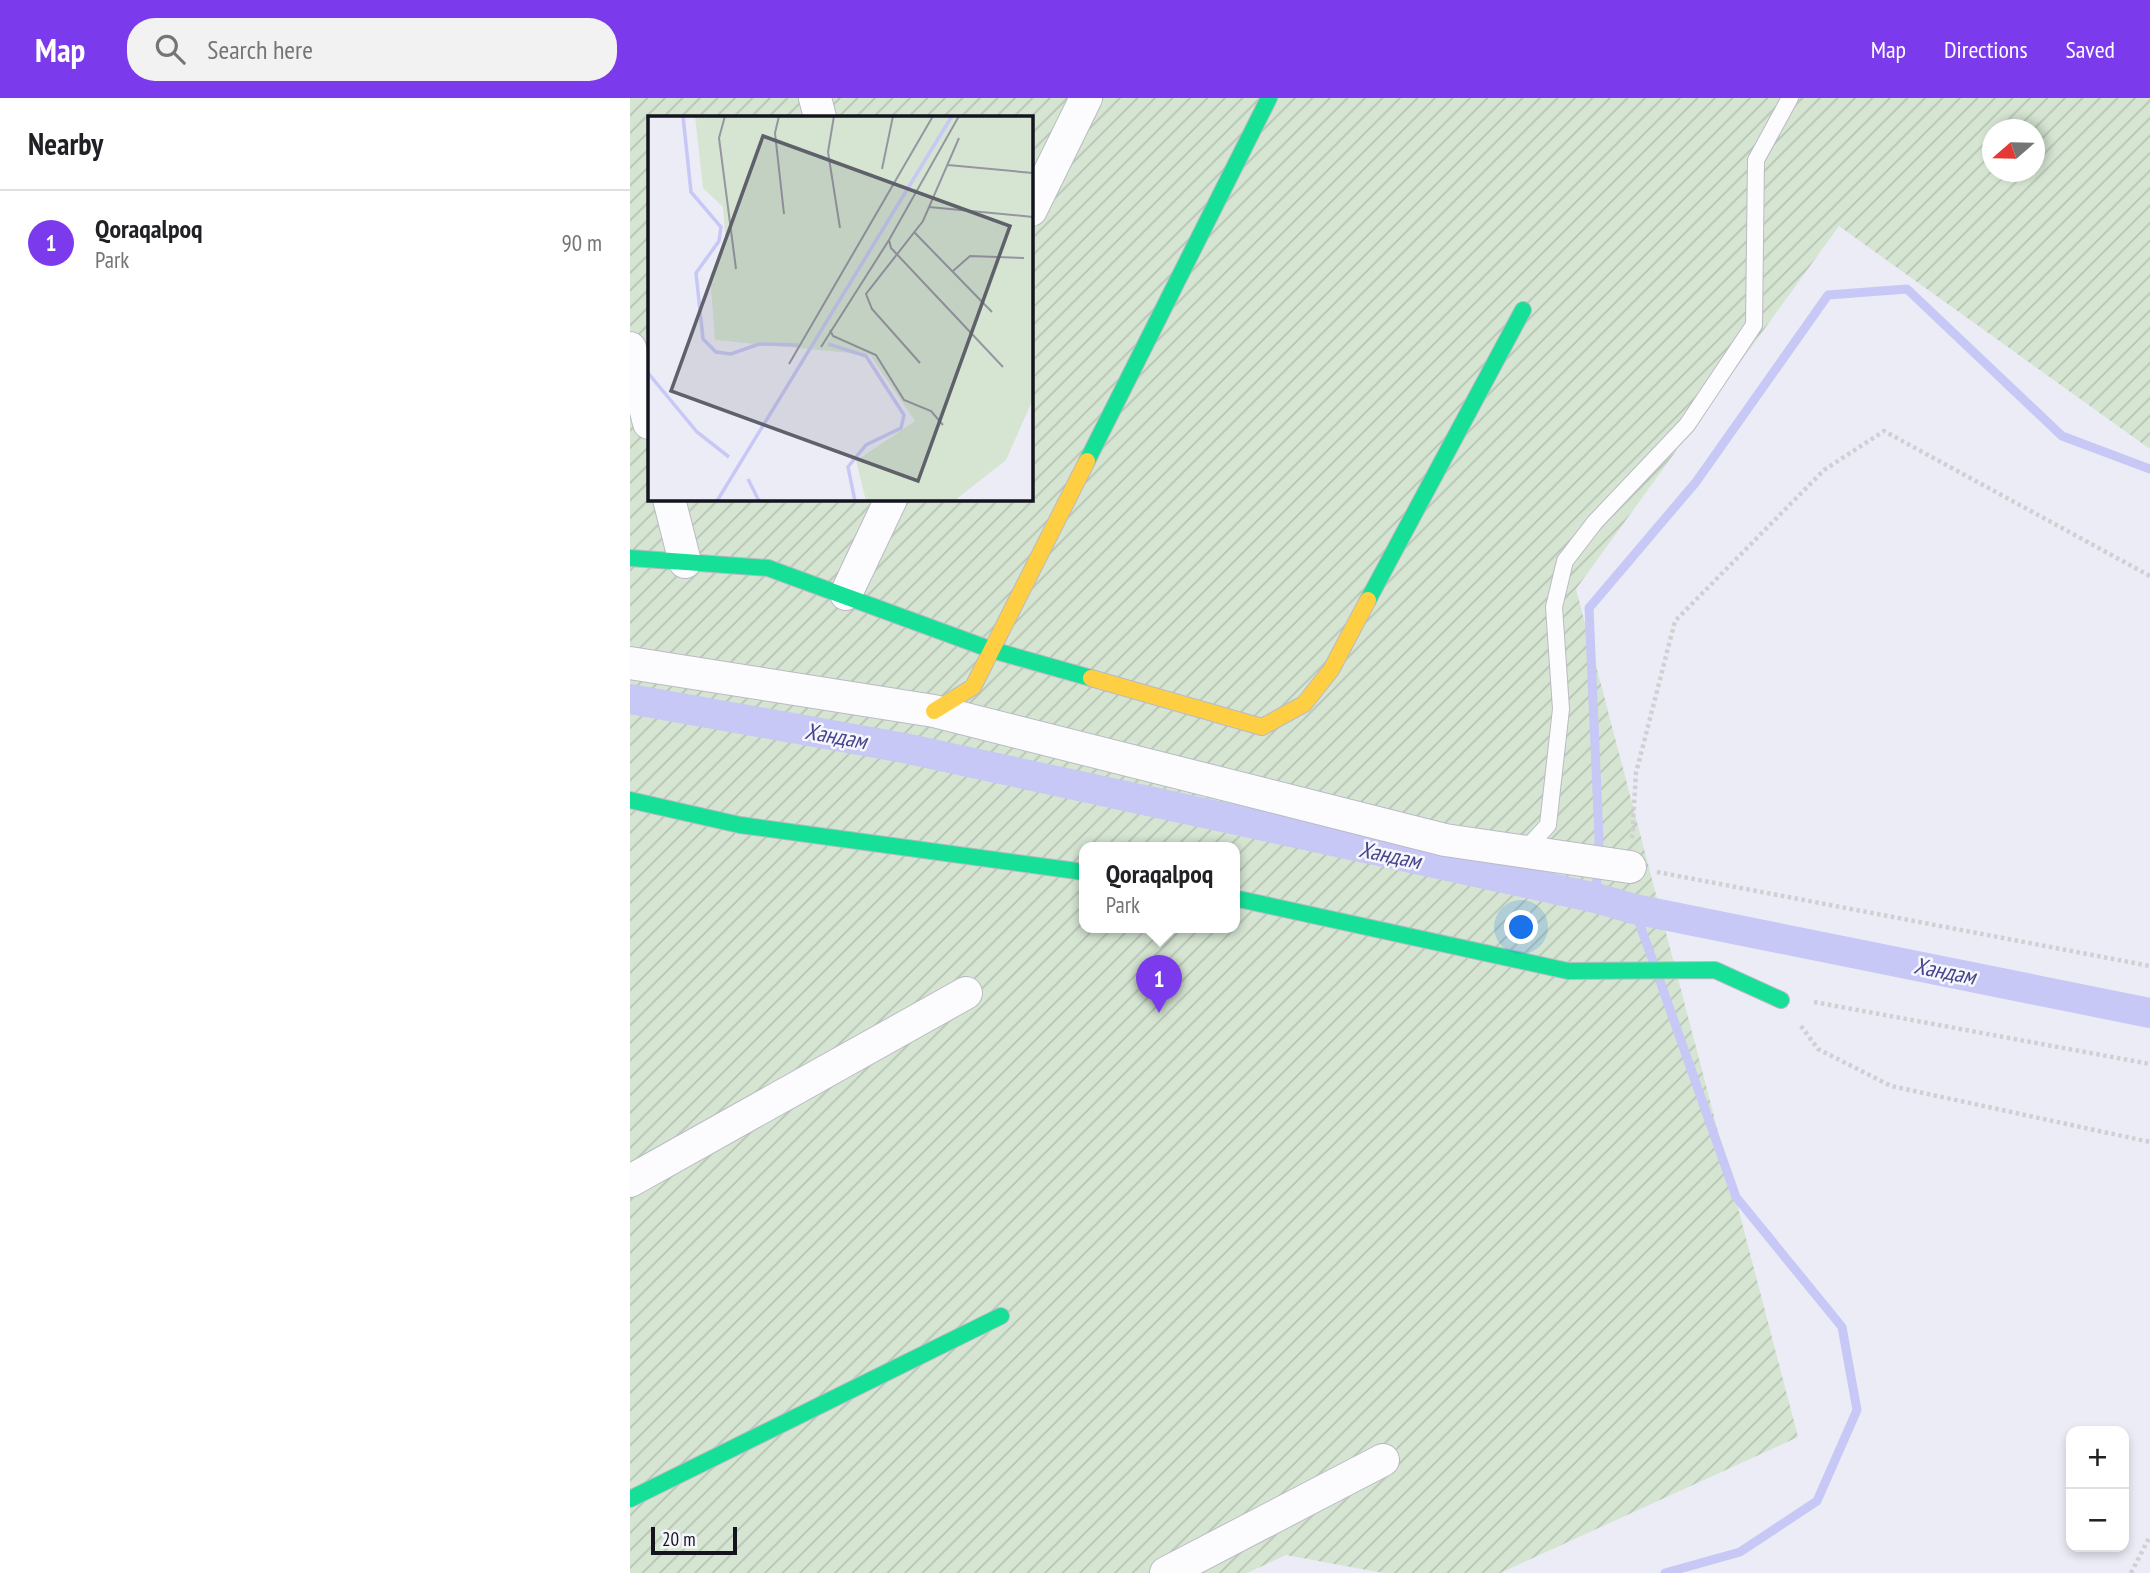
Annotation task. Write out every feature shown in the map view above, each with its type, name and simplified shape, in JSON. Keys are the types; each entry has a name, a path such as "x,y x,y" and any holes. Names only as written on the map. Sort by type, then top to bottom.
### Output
{"street":[{"path":"814,98 820,116"},
{"path":"1032,208 1086,98"},
{"path":"934,711 973,687 1269,98"},
{"path":"630,558 768,568 846,594 992,650 1262,727 1304,704 1331,670 1523,310"},
{"path":"630,348 648,419"},
{"path":"669,500 685,562"},
{"path":"846,594 891,500"},
{"path":"630,663 934,711 1445,840 1630,867"},
{"path":"630,800 740,825 1079,871"},
{"path":"1240,899 1568,971 1714,970 1781,1000"},
{"path":"630,1181 966,993"},
{"path":"630,1499 1001,1316"},
{"path":"1166,1573 1383,1460"}],"lane":[{"path":"1524,852 1548,825 1560,709 1553,607 1565,561 1595,522 1687,425 1754,325 1756,160 1790,98"}],"path":[{"path":"2150,576 1884,431 1824,470 1675,621 1636,773 1630,867 2150,966"},
{"path":"1781,1000 1816,1002 2150,1064"},
{"path":"1781,1000 1818,1049 1891,1086 2150,1142"},
{"path":"2131,1573 2150,1536"}],"green space":[{"path":"630,98 2150,98 2150,449 1839,226 1576,589 1798,1437 1500,1573 1383,1573 1286,1555 1247,1573 630,1573"}],"waterway":[{"path":"1596,898 1599,838 1589,608 1696,482 1828,295 1907,289 2062,436 2150,469"},
{"name":"Хандам","path":"630,699 904,748 1596,898 1634,909 2150,1013"},
{"path":"1634,909 1653,961"},
{"path":"1660,981 1736,1197 1842,1327 1857,1410 1817,1501 1740,1552 1665,1573"}],"traffic: fast":[{"path":"1087,461 1269,98"},
{"path":"1368,600 1523,310"},
{"path":"630,558 768,568 992,650 1091,678"},
{"path":"630,800 740,825 1079,871"},
{"path":"1240,899 1568,971 1715,970 1781,1000"},
{"path":"630,1499 1001,1316"}],"traffic: slow":[{"path":"934,711 973,687 1087,461"},
{"path":"1091,678 1262,727 1304,704 1331,670 1368,600"}],"place":[{"name":"Qoraqalpoq","path":"1159,1013"}]}
